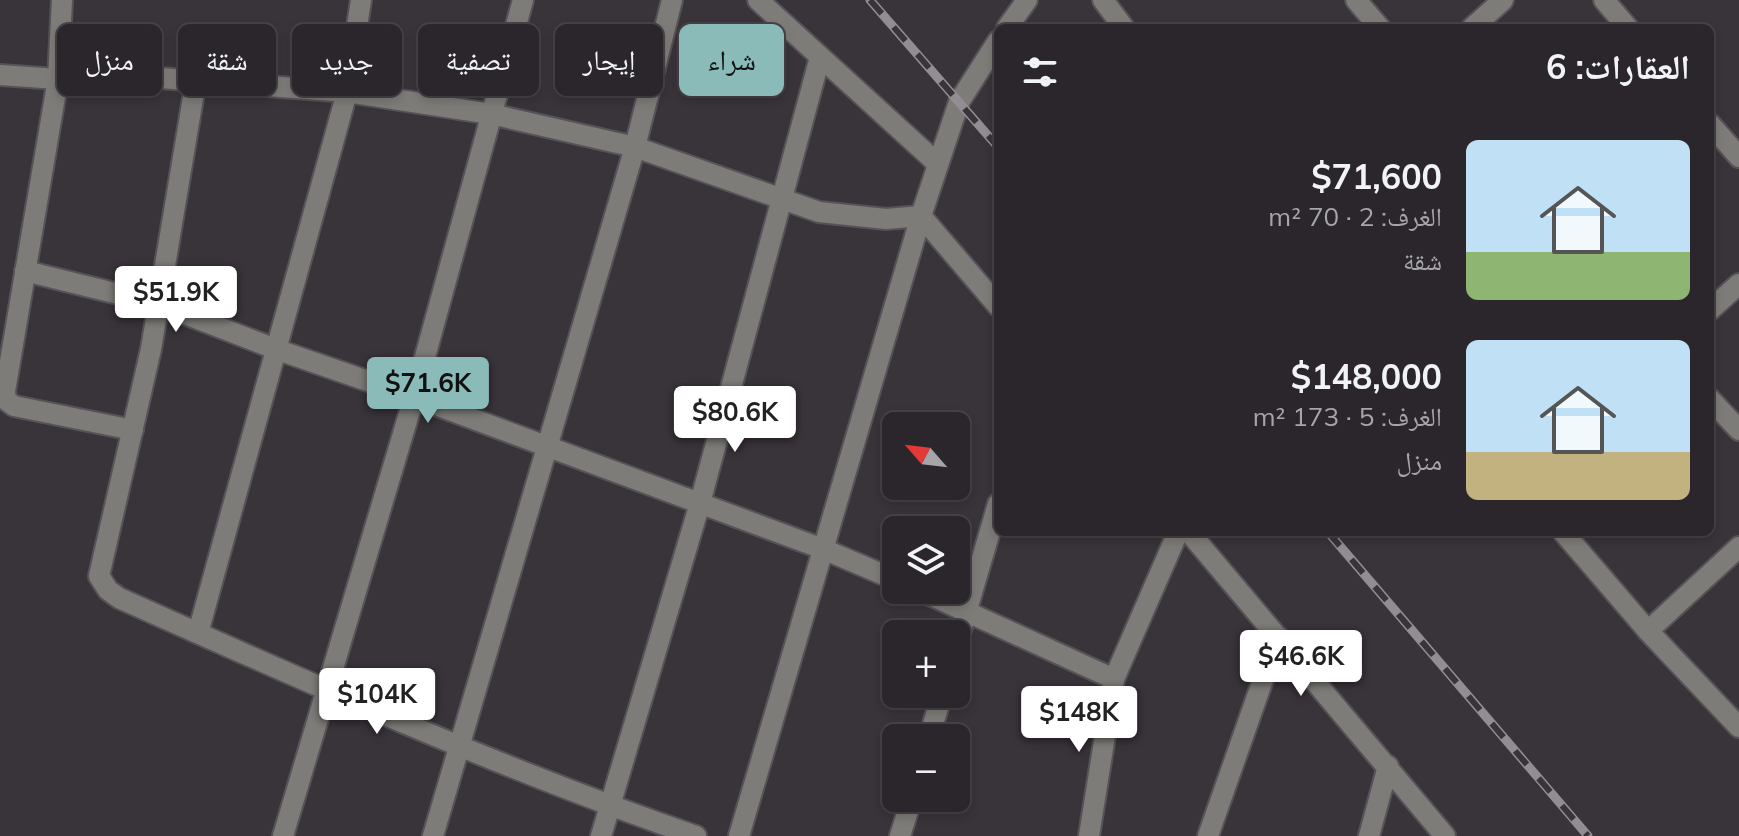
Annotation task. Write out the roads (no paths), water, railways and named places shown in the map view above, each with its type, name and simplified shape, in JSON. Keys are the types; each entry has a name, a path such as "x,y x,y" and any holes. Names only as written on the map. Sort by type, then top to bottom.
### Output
{"street":[{"path":"61,24 62,0"},
{"path":"357,24 361,0"},
{"path":"283,836 414,397 523,0"},
{"path":"433,836 635,147 672,0"},
{"path":"758,0 938,164"},
{"path":"1010,24 1027,0"},
{"path":"1103,0 1121,24"},
{"path":"1356,0 1377,24"},
{"path":"1476,24 1503,0"},
{"path":"1604,0 1625,24"},
{"path":"739,836 921,216 959,102 994,47"},
{"path":"601,836 700,503 820,57"},
{"path":"0,75 57,79"},
{"path":"57,85 5,391 6,400 14,406 133,430"},
{"path":"193,96 159,304 99,576 108,590 119,598 326,691 611,806 696,836"},
{"path":"198,633 346,96"},
{"path":"373,96 491,114 635,147 819,212 886,219 921,216"},
{"path":"1714,129 1739,157"},
{"path":"921,216 994,301"},
{"path":"25,271 159,304 700,503 882,574"},
{"path":"1714,306 1739,284"},
{"path":"1714,403 1739,430"},
{"path":"964,620 994,518"},
{"path":"1089,836 1114,679 1176,536"},
{"path":"1192,536 1445,836"},
{"path":"1566,536 1648,631 1739,727"},
{"path":"1648,631 1739,547"},
{"path":"953,604 1114,679"},
{"path":"1208,836 1278,637"},
{"path":"1369,836 1388,766"},
{"path":"900,836 908,812"}],"railway":[{"path":"870,0 994,142"},
{"path":"1331,536 1588,836"}]}
